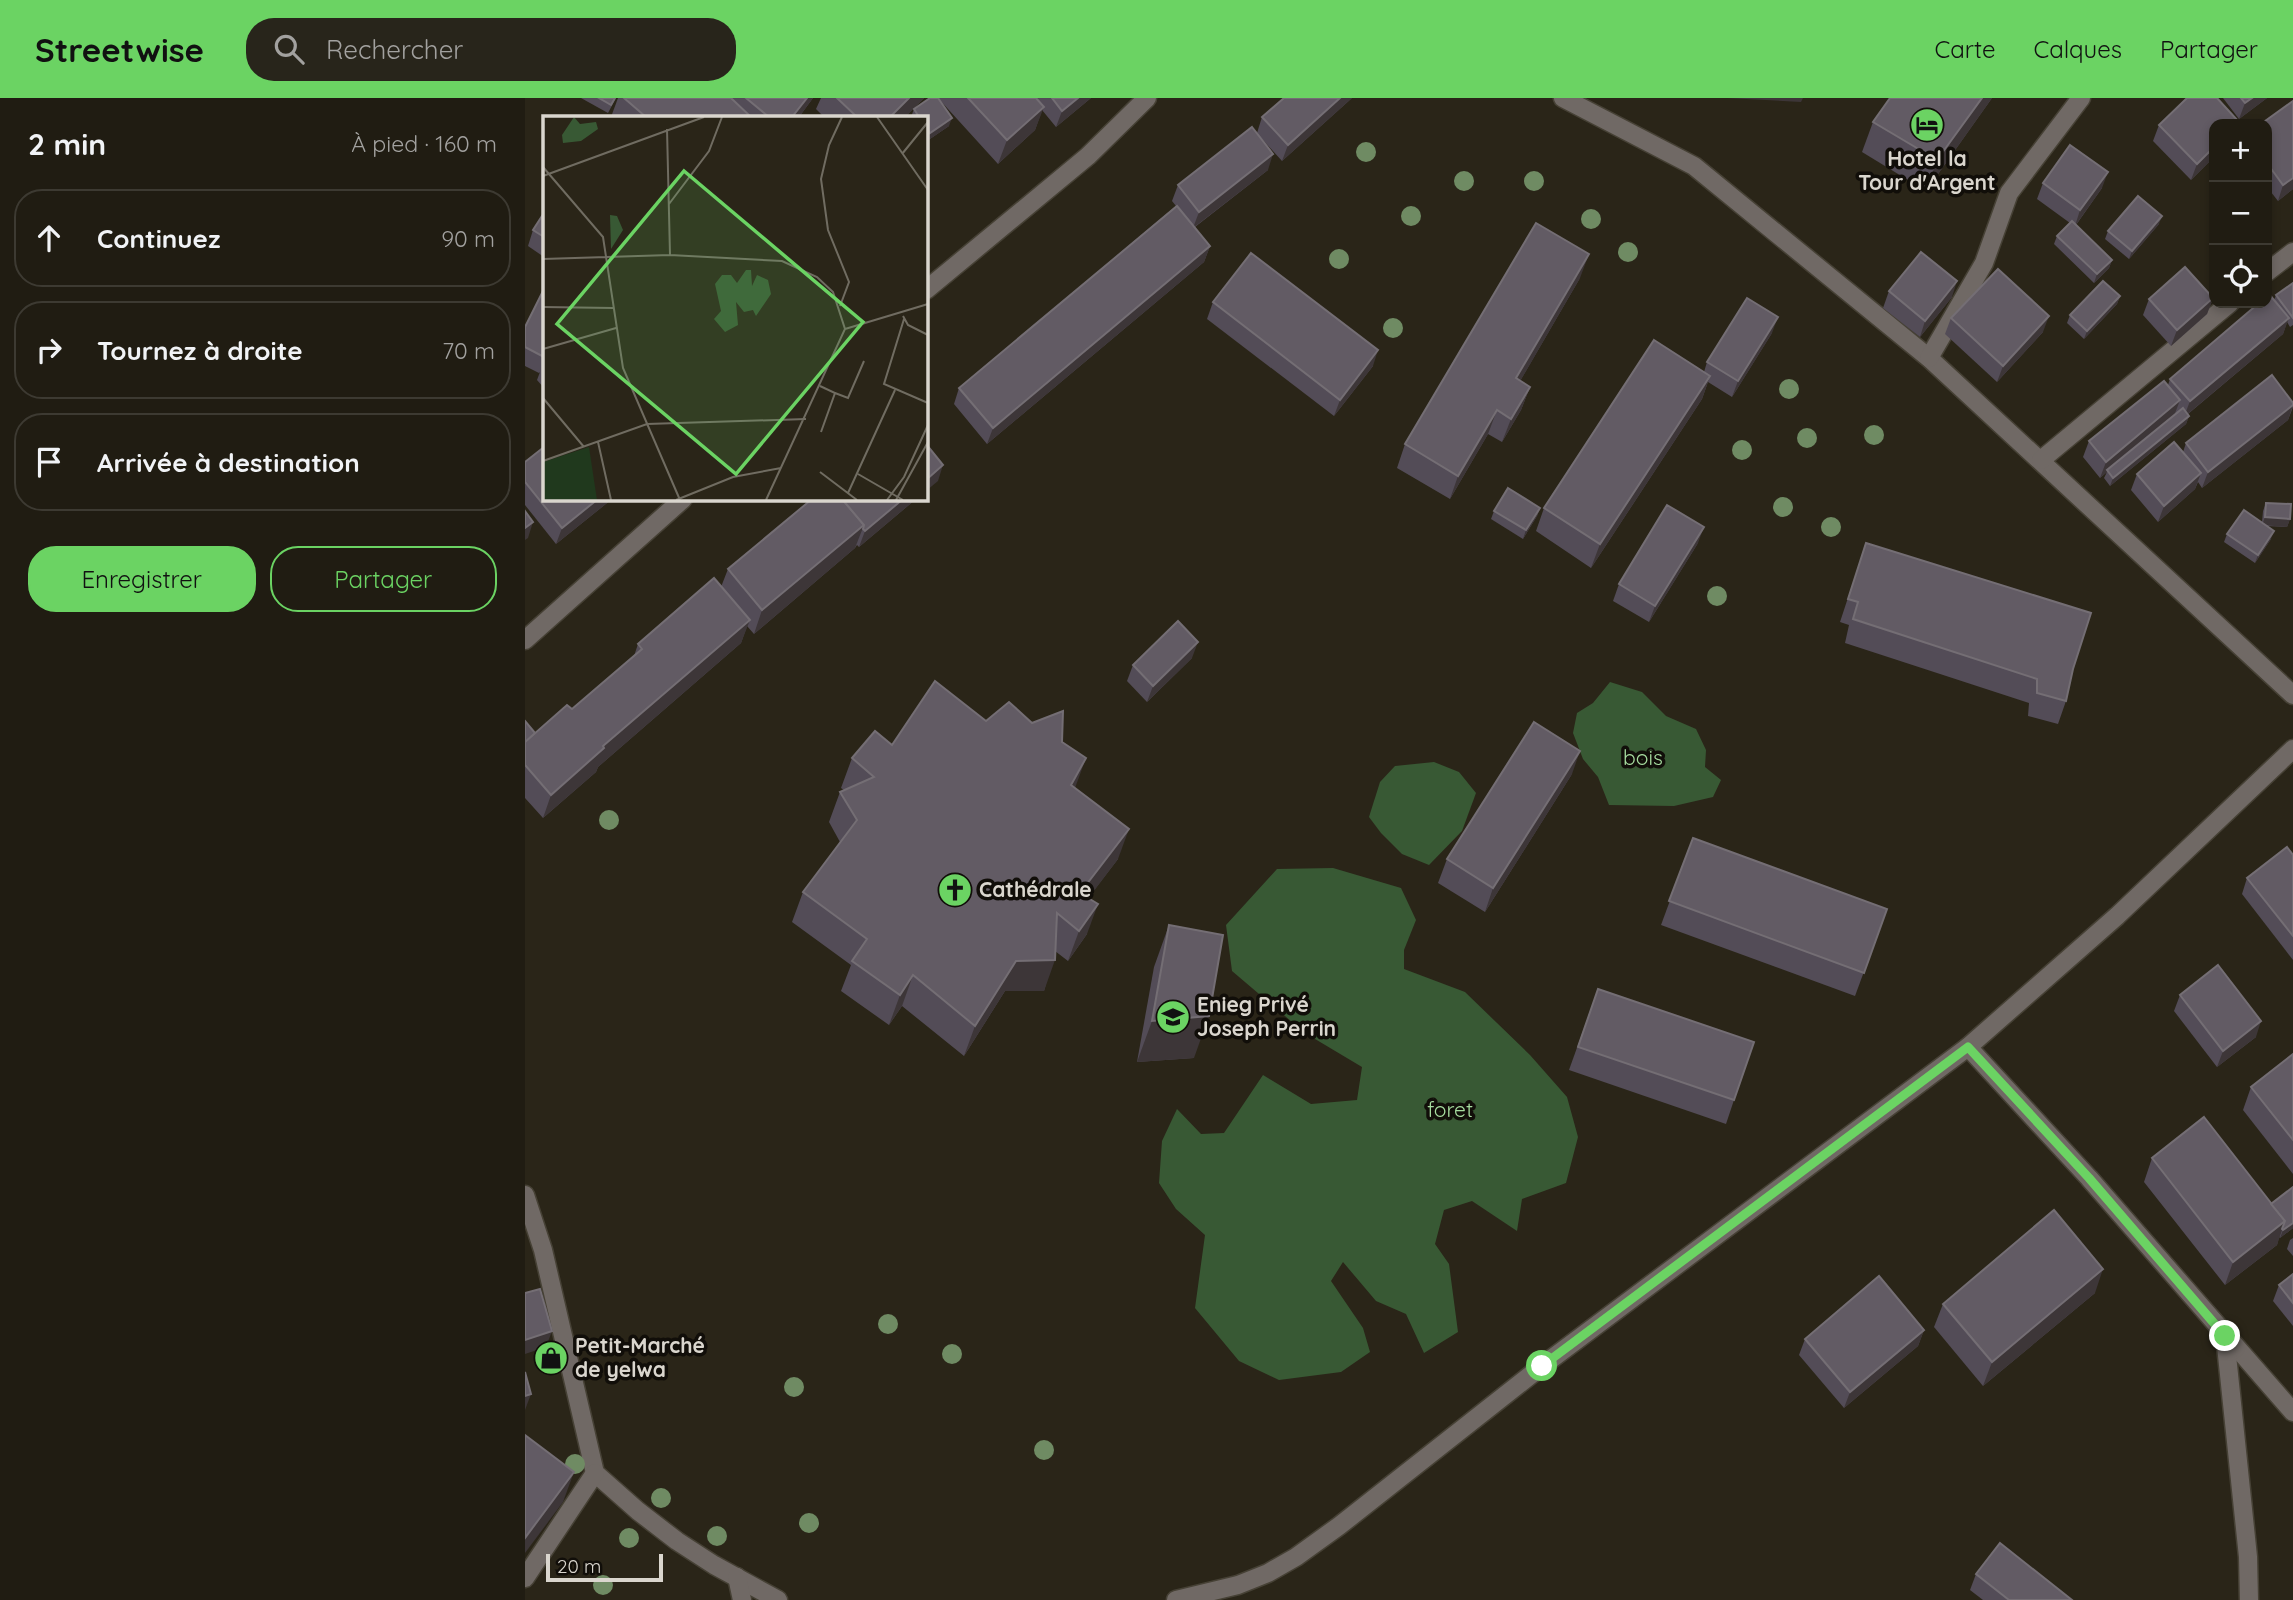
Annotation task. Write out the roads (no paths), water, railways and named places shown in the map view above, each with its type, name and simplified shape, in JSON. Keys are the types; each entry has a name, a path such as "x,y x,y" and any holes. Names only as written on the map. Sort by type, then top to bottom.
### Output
{"street":[{"path":"927,289 1088,156 1147,98"},
{"path":"1563,98 1695,166 1929,358 2293,695"},
{"path":"1929,358 1984,263 2009,193 2081,98"},
{"path":"2272,268 2293,252"},
{"path":"2041,460 2224,308"},
{"path":"525,639 682,500"},
{"path":"1177,1600 1238,1585 1268,1573 1296,1557 1542,1366 1968,1047 2117,916 2293,749"},
{"path":"1968,1047 2089,1178 2293,1412"},
{"path":"525,1195 543,1250 595,1472 638,1511 677,1541 778,1600"},
{"path":"2225,1336 2248,1557 2249,1600"},
{"path":"525,1578 595,1472"},
{"path":"737,1577 742,1600"}],"place":[{"name":"Hotel la Tour d'Argent","path":"1927,125"},
{"name":"Cathédrale","path":"955,890"},
{"name":"Enieg Privé Joseph Perrin","path":"1173,1017"},
{"name":"Petit-Marché de yelwa","path":"551,1358"}],"park label":[{"name":"bois","path":"1643,758"},
{"name":"foret","path":"1450,1110"}]}
